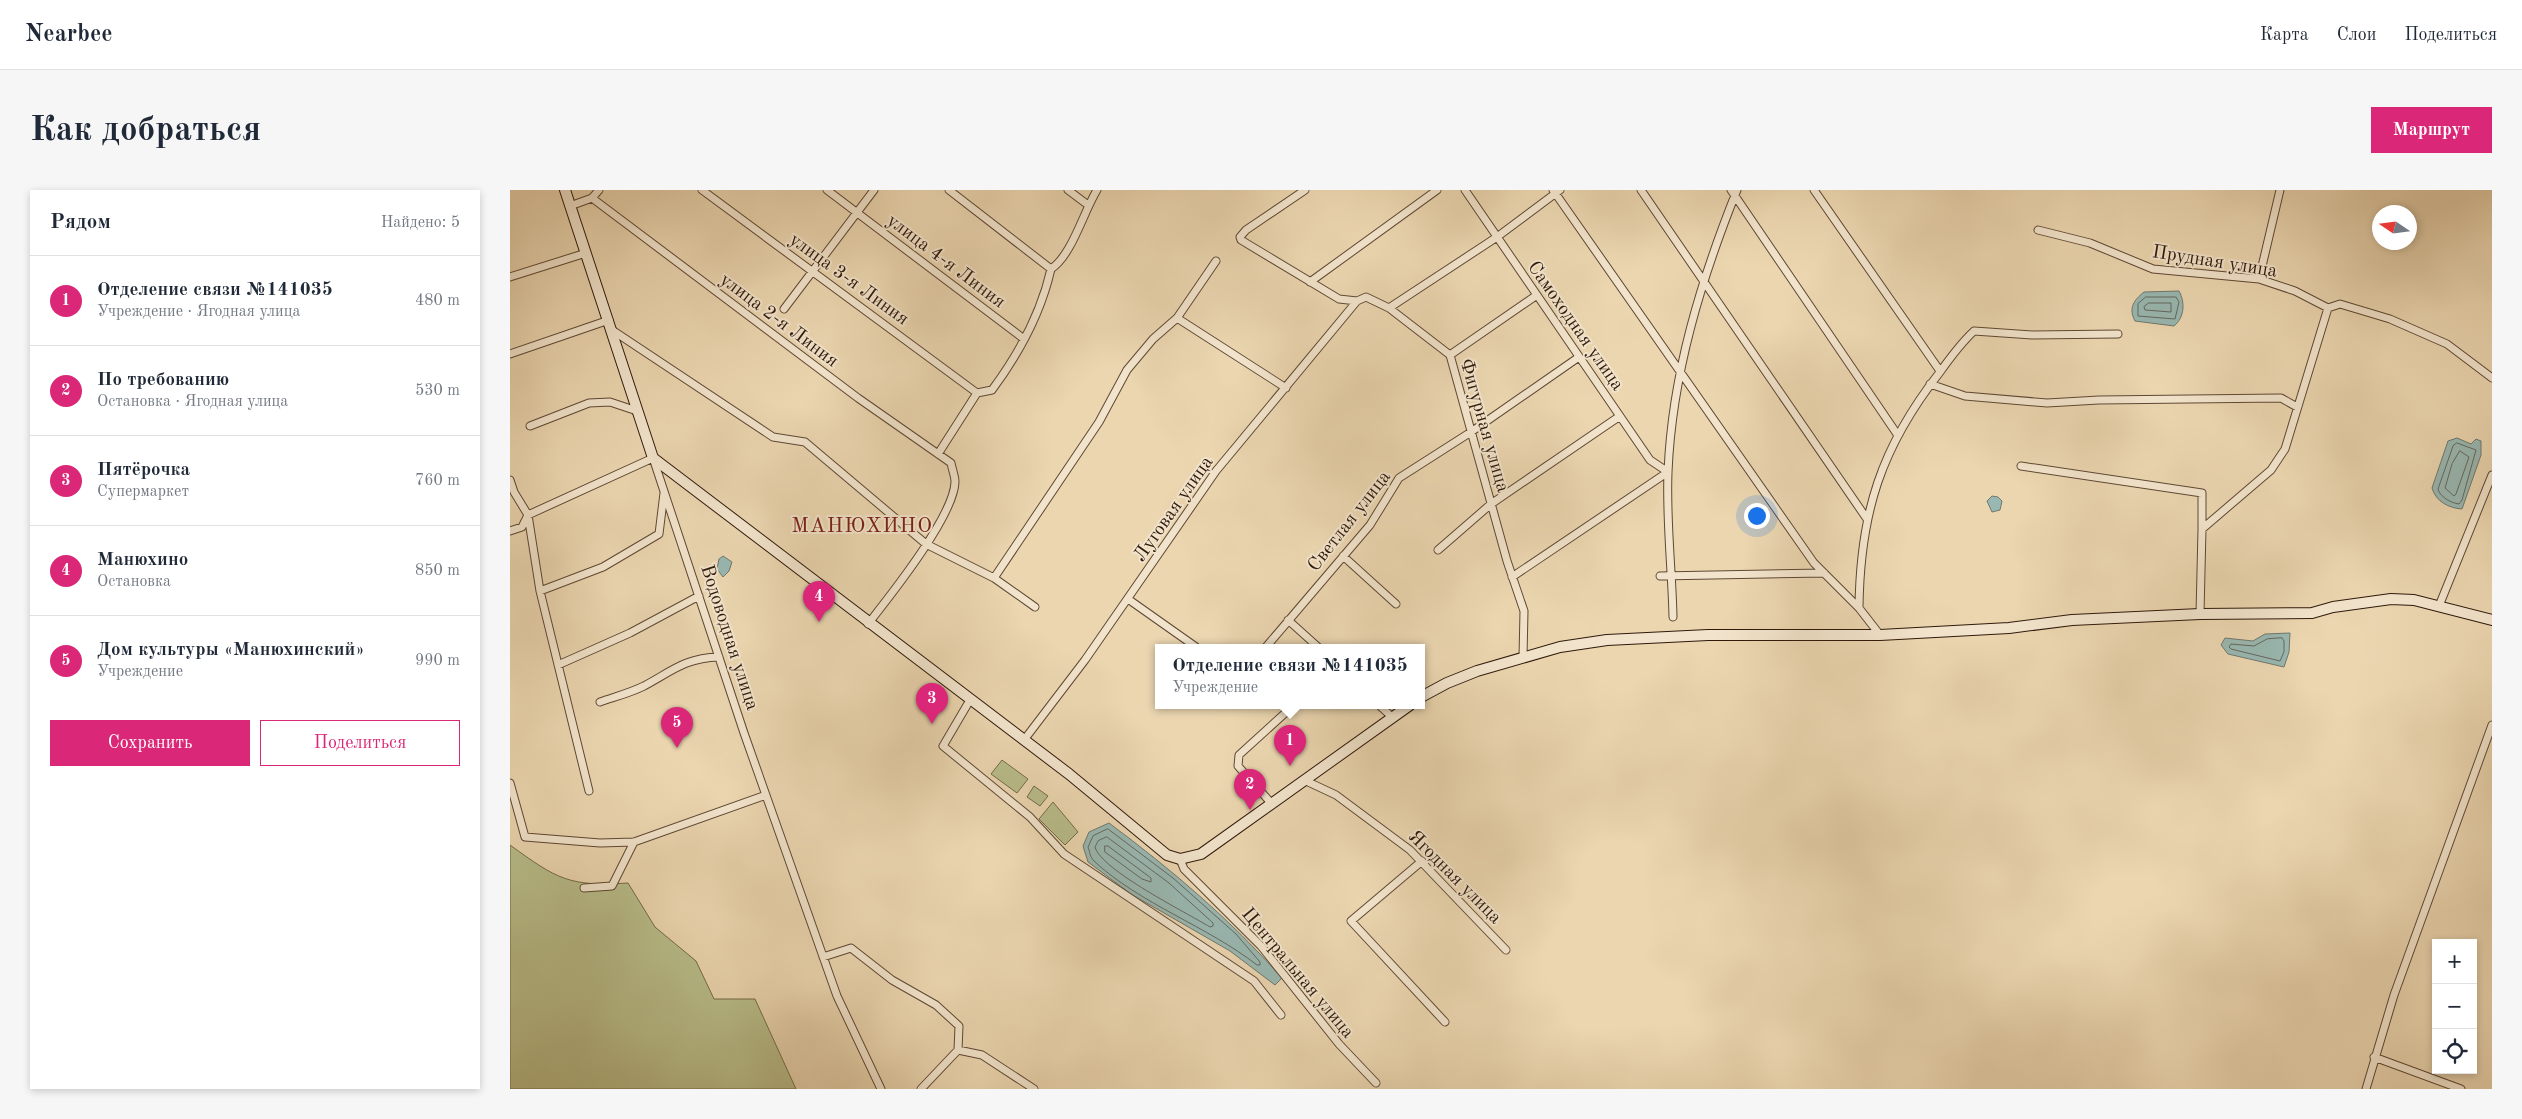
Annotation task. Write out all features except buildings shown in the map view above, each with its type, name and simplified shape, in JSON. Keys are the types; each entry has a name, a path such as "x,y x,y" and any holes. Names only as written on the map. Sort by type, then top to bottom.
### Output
{"street":[{"name":"Водоводная улица","path":"565,190 766,795 837,996 881,1089"},
{"path":"570,206 592,198 599,190"},
{"name":"улица 3-я Линия","path":"702,190 977,393"},
{"name":"улица 4-я Линия","path":"827,190 1024,339"},
{"path":"784,309 874,190"},
{"path":"949,190 1051,269"},
{"path":"1068,190 1088,205"},
{"path":"938,454 977,393 992,390 1007,370 1044,296 1051,269 1059,263 1070,245 1097,190"},
{"name":"Фигурная улица","path":"1305,190 1246,230 1240,237 1241,240 1339,299 1356,301 1366,296 1389,308 1450,355 1512,578 1524,611 1523,658"},
{"path":"1310,282 1437,190"},
{"name":"Самоходная улица","path":"1465,190 1650,460 1668,472"},
{"path":"1641,190 1867,519"},
{"path":"1814,190 1940,371"},
{"path":"2259,279 2280,190"},
{"path":"1389,308 1497,237 1556,191 1679,374 1814,564 1859,608 1880,635"},
{"path":"1674,616 1668,472 1679,374 1703,281 1734,192"},
{"path":"1734,192 1897,434"},
{"name":"улица 2-я Линия","path":"592,198 858,398 951,463 955,482 950,501 926,544"},
{"name":"Прудная улица","path":"2038,230 2090,243 2153,269 2259,279 2295,291 2328,308"},
{"path":"510,277 586,253"},
{"path":"994,578 1099,422 1127,370 1153,339 1177,318 1216,261"},
{"path":"1450,355 1537,295"},
{"name":"Луговая улица","path":"1024,740 1085,660 1216,471 1356,301"},
{"path":"2202,529 2271,470 2284,449 2328,308 2340,304 2390,319 2447,344 2492,378"},
{"path":"1177,318 1286,388"},
{"path":"510,354 611,325 773,437 805,442 926,544 994,578 1036,607"},
{"path":"1859,608 1859,580 1867,519 1875,489 1897,434 1930,384 1974,331 2032,335 2118,334"},
{"name":"Светлая улица","path":"1268,644 1370,525 1399,478 1471,432 1579,357"},
{"path":"1930,384 1965,396 2047,403 2099,400 2281,398 2297,407"},
{"path":"530,426 589,403 610,402 637,411"},
{"path":"1438,550 1491,504 1620,416"},
{"path":"510,531 522,527 528,515 654,458 868,624 1075,779 1159,849 1172,857 1180,859 1201,854 1404,709"},
{"path":"2020,466 2202,493 2200,614"},
{"path":"1512,578 1668,472"},
{"path":"2439,606 2492,475"},
{"path":"510,480 514,492 528,515 540,591 589,791"},
{"path":"540,591 603,567 659,534 664,490"},
{"path":"868,624 926,544"},
{"path":"1343,556 1396,604"},
{"path":"1660,576 1824,573"},
{"path":"558,665 630,633 699,596"},
{"path":"1128,599 1192,644"},
{"path":"1425,695 1447,683 1477,671 1560,647 1615,639 1708,635 1880,635 2009,628 2072,620 2200,614 2312,613 2333,607 2391,599 2439,606 2492,620"},
{"path":"1288,620 1315,644"},
{"path":"600,702 643,686 668,671 699,657 719,657"},
{"path":"970,700 962,718 942,746 1030,817 1064,854 1254,981 1281,1015"},
{"path":"1272,804 1238,766 1239,755 1290,709"},
{"path":"1383,709 1392,717"},
{"path":"2366,1089 2394,995 2492,725"},
{"name":"Ягодная улица","path":"1304,780 1336,795 1422,860 1506,950"},
{"path":"510,783 525,837 607,843 634,842 766,795"},
{"path":"584,888 612,886 634,842"},
{"name":"Центральная улица","path":"1180,859 1184,869 1262,946 1339,1044 1376,1082"},
{"path":"1422,860 1351,921 1445,1022"},
{"path":"823,957 851,948 892,980 936,1005 959,1026 958,1050 921,1089"},
{"path":"958,1050 982,1055 1034,1089"},
{"path":"2374,1058 2461,1089"}],"green space":[{"path":"1002,760 1028,779 1017,793 991,774"},
{"path":"1034,786 1048,796 1040,806 1027,797"},
{"path":"1053,802 1078,832 1065,845 1039,819"},
{"path":"510,845 552,873 577,882 591,884 628,883 655,927 696,961 714,999 755,999 796,1089 510,1089"}],"water":[{"path":"2179,291 2183,309 2178,322 2174,326 2135,321 2132,308 2137,298 2144,292"},
{"path":"2457,438 2471,444 2476,439 2481,441 2481,455 2462,509 2452,507 2440,501 2432,488 2448,441"},
{"path":"1992,496 1998,497 2002,501 2000,510 1992,512 1987,501"},
{"path":"723,556 732,562 729,571 723,577 717,569 719,559"},
{"path":"2290,633 2289,652 2284,667 2228,654 2221,645 2225,638 2253,641 2265,634"},
{"path":"1109,823 1200,896 1282,978 1275,985 1230,951 1131,894 1088,862 1083,846 1089,832"}],"place":[{"name":"Манюхино","path":"819,622"},
{"name":"Пятёрочка","path":"932,724"},
{"name":"Дом культуры «Манюхинский»","path":"677,748"},
{"name":"Отделение связи №141035","path":"1290,766"},
{"name":"По требованию","path":"1250,810"}],"district":[{"name":"МАНЮХИНО","path":"862,525"}]}
